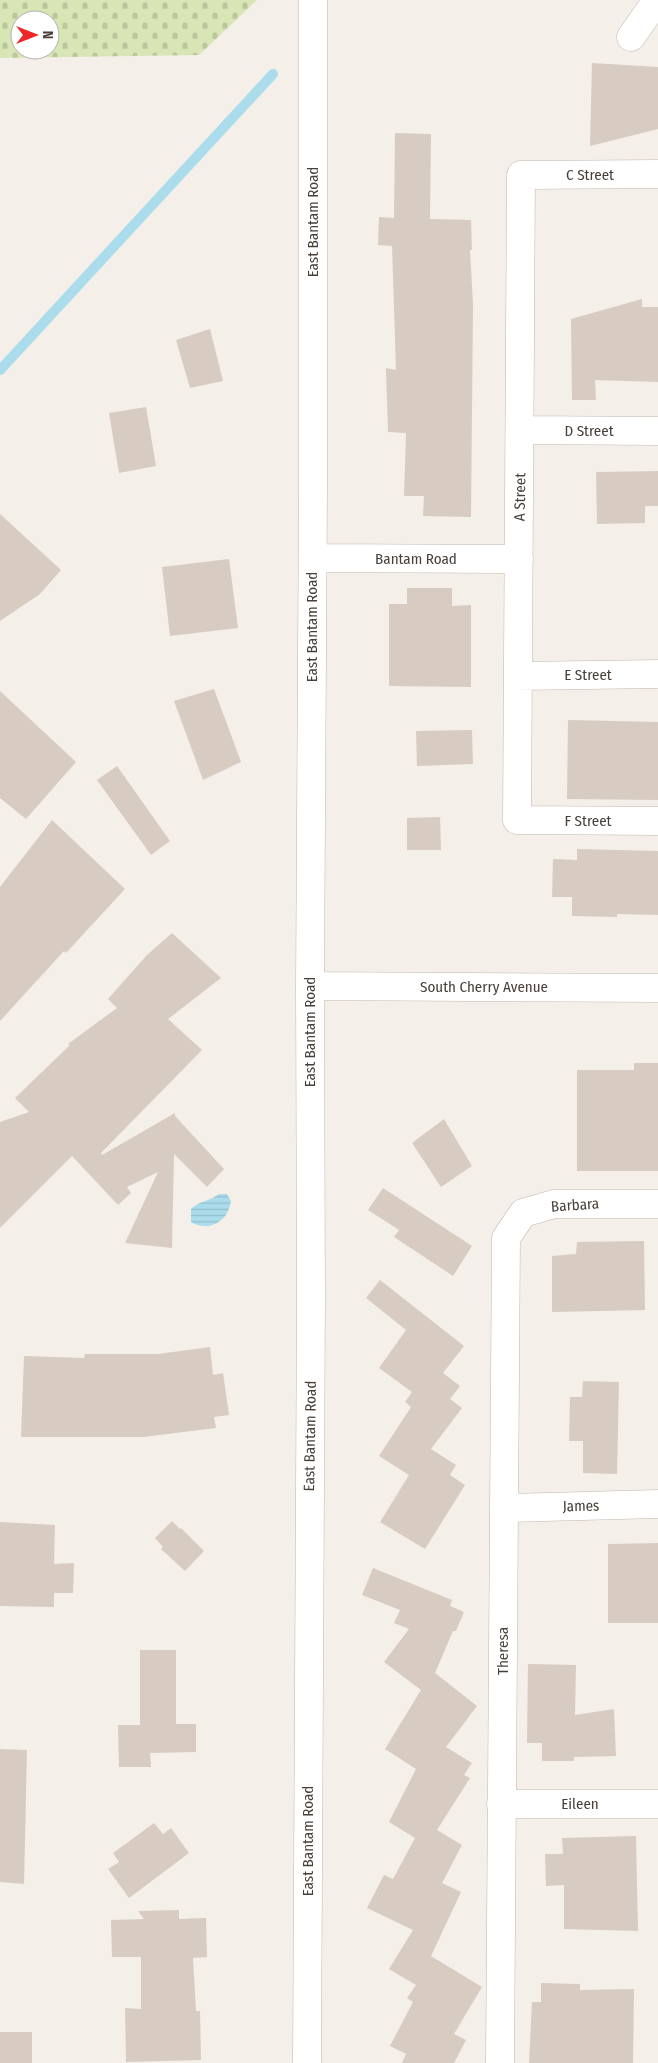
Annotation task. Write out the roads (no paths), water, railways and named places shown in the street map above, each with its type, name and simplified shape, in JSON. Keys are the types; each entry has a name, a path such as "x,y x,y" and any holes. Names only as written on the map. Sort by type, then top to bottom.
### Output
{"street":[{"name":"East Bantam Road","path":"307,2063 311,1298 313,0"},
{"path":"631,37 657,0"},
{"name":"C Street","path":"521,175 658,174"},
{"name":"A Street","path":"517,820 521,430 521,175"},
{"name":"D Street","path":"521,430 658,431"},
{"name":"Bantam Road","path":"313,558 519,559"},
{"name":"E Street","path":"518,676 658,674"},
{"name":"F Street","path":"517,820 658,821"},
{"name":"South Cherry Avenue","path":"310,986 658,988"},
{"name":"Barbara","path":"506,1238 523,1213 554,1204 658,1204"},
{"name":"Theresa","path":"500,2063 506,1238"},
{"name":"James","path":"504,1508 658,1504"},
{"name":"Eileen","path":"502,1804 658,1804"}],"water":[{"path":"219,1194 227,1194 231,1201 228,1210 220,1221 206,1226 191,1222 191,1209 197,1204"}],"waterway":[{"path":"0,370 273,74"}]}
